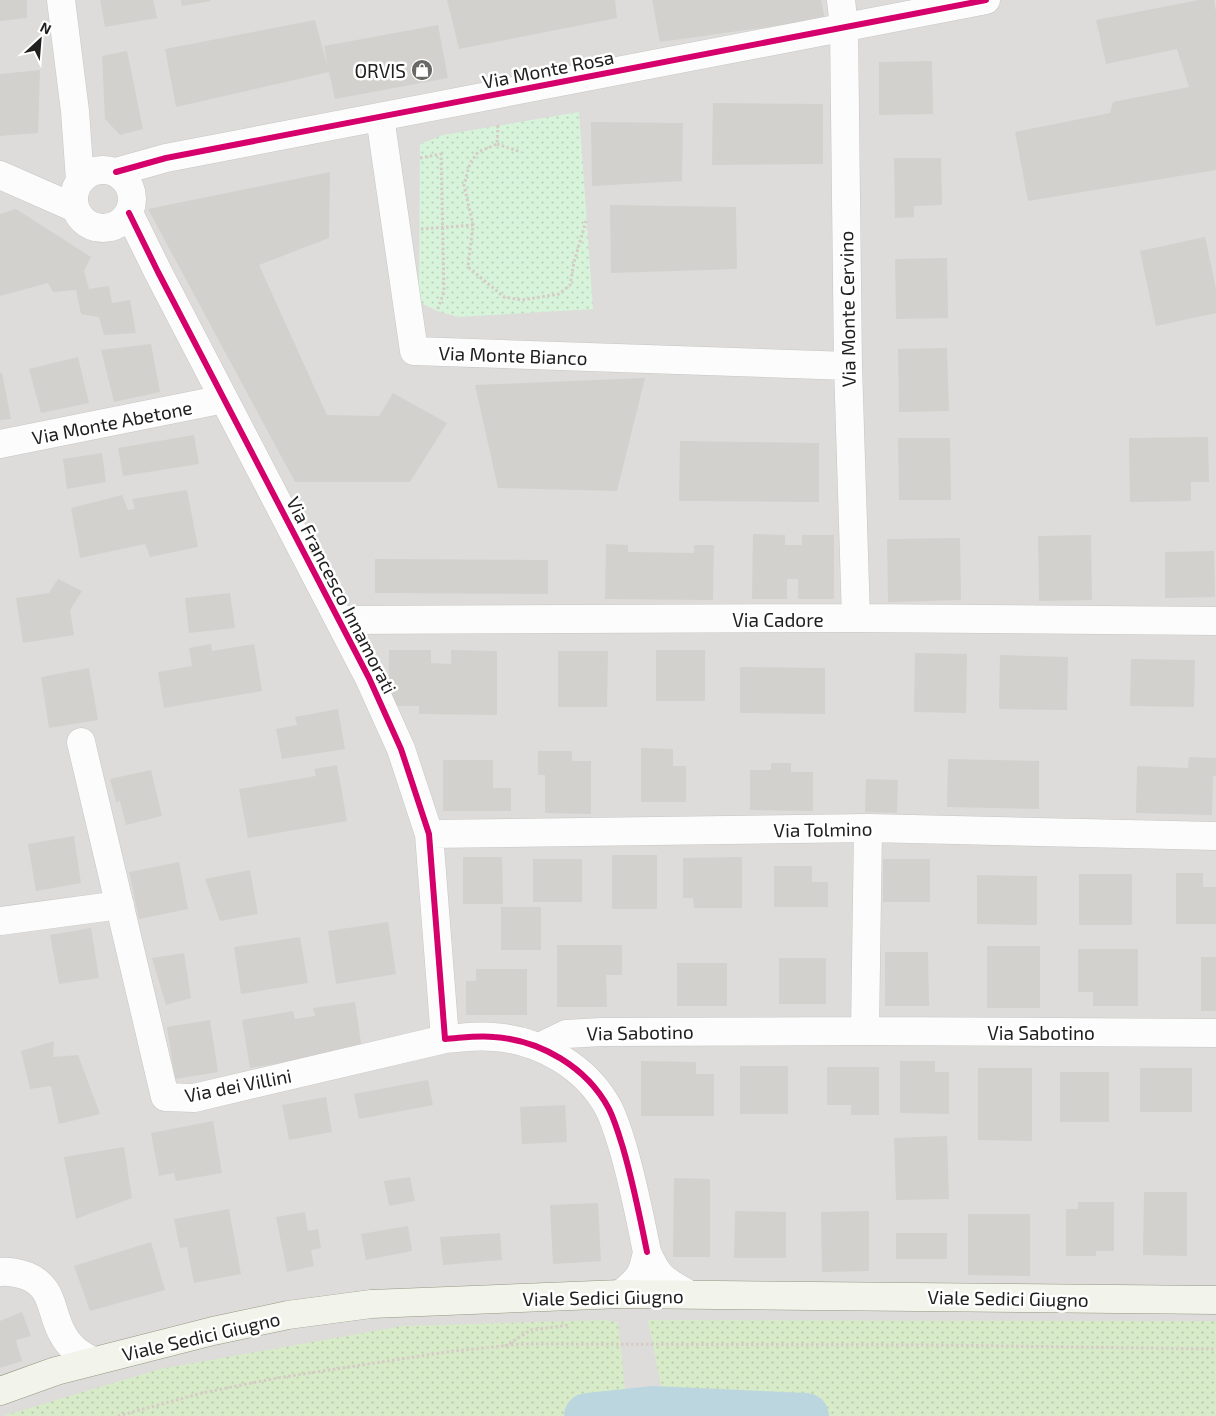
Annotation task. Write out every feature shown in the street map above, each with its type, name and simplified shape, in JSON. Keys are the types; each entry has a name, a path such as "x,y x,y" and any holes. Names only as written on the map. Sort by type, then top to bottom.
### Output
{"main road":[{"name":"Viale Sedici Giugno","path":"0,1391 56,1371 232,1327 288,1316 371,1304 621,1294 1216,1300"}],"street":[{"path":"61,0 75,111 80,180"},
{"name":"Via Monte Cervino","path":"841,0 844,28 848,366 856,618"},
{"name":"Via Monte Rosa","path":"111,171 986,0"},
{"name":"Via Francesco Innamorati","path":"75,111 111,171 124,178 130,186 131,204 158,272 369,678 401,749 429,834 445,1039"},
{"name":"Via Monte Bianco","path":"380,117 414,351 848,366"},
{"path":"106,229 123,221 131,204 137,182 150,162"},
{"path":"75,208 75,189 80,180 96,170 111,171"},
{"name":"Via Francesco Innamorati","path":"0,175 75,208 79,217 87,224 96,228 106,229 125,240 158,272"},
{"name":"Via Monte Abetone","path":"0,444 224,399"},
{"name":"Via Cadore","path":"339,620 856,618 1216,621"},
{"name":"Via dei Villini","path":"81,742 165,1097 194,1098 445,1039"},
{"path":"865,1031 868,828"},
{"name":"Via Tolmino","path":"429,834 868,828 1216,836"},
{"path":"0,920 120,905"},
{"name":"Via Sabotino","path":"538,1047 566,1034 584,1033 865,1031 1216,1033"},
{"path":"445,1039 494,1037 538,1047 560,1058 578,1071 595,1088 608,1108 617,1128 637,1201 647,1252 654,1268 660,1276 688,1294"},
{"path":"621,1294 640,1276 644,1269 647,1252"},
{"path":"0,1272 18,1273 31,1278 43,1286 49,1296 61,1331 74,1350 93,1361"},
{"path":"56,1371 61,1352 61,1331"}],"path":[{"path":"498,125 498,144"},
{"path":"521,152 498,144 478,152 470,163 464,185 473,225 468,267 504,297 522,300 559,294 570,285 574,262 586,221"},
{"path":"420,158 441,154 444,292 437,310"},
{"path":"420,229 473,225"},
{"path":"504,1346 531,1330 572,1324"},
{"path":"118,1416 202,1393 277,1378 453,1351 522,1344 1216,1349"}],"shaded area":[{"path":"0,0 1216,0 1216,1416 0,1416"}],"green space":[{"path":"579,112 593,309 458,317 437,311 423,304 419,295 420,144 443,135"},
{"path":"603,1320 618,1322 628,1416 3,1416 160,1369 403,1326"},
{"path":"648,1320 1216,1321 1216,1416 667,1416"}],"building":[{"path":"0,0 27,0 27,18 0,21"},
{"path":"100,0 153,0 157,18 105,27"},
{"path":"181,0 210,0 211,1 182,6"},
{"path":"447,0 615,0 617,18 459,49"},
{"path":"652,0 821,0 825,19 660,42"},
{"path":"1199,0 1214,0 1216,11 1216,170 1028,201 1015,132 1110,113 1113,102 1189,87 1177,49 1106,64 1096,20"},
{"path":"315,20 328,68 324,46 438,25 448,78 335,99 329,72 176,107 165,49"},
{"path":"127,51 143,129 120,135 105,119 102,56"},
{"path":"932,61 933,114 879,115 879,62"},
{"path":"40,70 38,133 0,136 0,74"},
{"path":"713,103 823,104 823,164 712,165"},
{"path":"591,122 683,123 682,181 592,186"},
{"path":"894,158 941,158 942,205 914,206 914,217 895,218"},
{"path":"330,172 329,238 259,265 327,415 379,416 393,393 447,423 410,482 295,482 148,209"},
{"path":"610,205 736,207 737,269 611,273"},
{"path":"16,209 91,257 84,271 89,289 109,286 112,303 130,300 136,333 104,335 99,317 81,314 76,290 53,292 48,283 0,296 0,214"},
{"path":"1205,237 1216,289 1216,313 1156,326 1140,251"},
{"path":"947,258 948,318 896,319 895,259"},
{"path":"151,344 160,392 114,402 101,350"},
{"path":"947,348 949,411 899,412 898,349"},
{"path":"78,357 89,403 41,413 29,369"},
{"path":"0,373 2,373 11,419 0,420"},
{"path":"645,378 617,491 498,488 475,385"},
{"path":"194,435 199,464 123,476 118,448"},
{"path":"1208,437 1209,482 1191,482 1191,501 1130,502 1129,438"},
{"path":"898,438 950,438 951,500 899,500"},
{"path":"680,441 819,443 819,502 679,501"},
{"path":"102,453 106,482 67,489 63,459"},
{"path":"187,490 198,547 150,557 145,544 80,558 71,508 122,495 128,510 135,509 132,499"},
{"path":"753,534 785,535 785,545 802,545 802,535 834,535 834,599 798,599 798,579 787,579 787,599 752,599"},
{"path":"1091,535 1092,600 1039,601 1038,536"},
{"path":"960,538 961,600 888,602 887,539"},
{"path":"606,544 628,545 628,552 694,553 694,545 714,545 713,600 605,599"},
{"path":"1214,551 1215,597 1165,598 1165,552"},
{"path":"375,559 548,560 548,594 375,593"},
{"path":"58,579 82,591 70,610 74,635 23,643 16,598 49,593"},
{"path":"230,593 235,628 189,633 185,598"},
{"path":"211,644 212,651 254,644 262,691 164,708 158,672 192,666 189,648"},
{"path":"389,650 431,650 431,663 451,664 451,650 497,651 497,715 419,714 419,706 388,706"},
{"path":"656,650 705,650 705,701 656,701"},
{"path":"558,651 608,651 607,707 558,707"},
{"path":"915,653 967,654 966,713 914,712"},
{"path":"1000,655 1068,657 1067,710 999,709"},
{"path":"1131,659 1195,660 1194,707 1130,706"},
{"path":"740,667 825,668 825,714 740,713"},
{"path":"89,668 98,720 49,728 41,677"},
{"path":"338,709 345,749 282,759 276,729 297,725 295,717"},
{"path":"641,748 673,749 673,766 686,766 686,802 641,802"},
{"path":"538,751 572,751 572,761 591,761 591,814 545,813 545,775 538,775"},
{"path":"1189,757 1216,758 1216,776 1213,776 1212,815 1136,813 1137,766 1188,768"},
{"path":"948,759 1039,761 1039,809 947,807"},
{"path":"443,760 493,760 493,788 511,788 511,811 443,811"},
{"path":"771,763 791,763 791,772 813,772 813,811 750,810 750,770 771,770"},
{"path":"337,765 347,821 248,838 239,789 316,776 314,769"},
{"path":"151,770 162,816 126,825 120,801 116,802 110,779"},
{"path":"866,779 898,780 897,813 865,812"},
{"path":"74,836 81,883 36,891 28,844"},
{"path":"612,855 657,855 657,909 612,909"},
{"path":"463,857 502,857 503,904 463,904"},
{"path":"742,857 742,908 694,908 693,898 683,898 683,858"},
{"path":"533,859 582,859 582,902 533,902"},
{"path":"883,859 930,859 930,902 883,902"},
{"path":"179,862 188,909 139,919 129,872"},
{"path":"774,866 812,866 812,882 828,882 828,907 774,907"},
{"path":"250,870 258,914 220,921 205,879"},
{"path":"1176,873 1203,873 1203,887 1216,887 1216,924 1176,924"},
{"path":"1079,874 1132,874 1132,925 1079,925"},
{"path":"977,875 1037,876 1037,925 977,924"},
{"path":"501,907 541,907 541,950 501,950"},
{"path":"388,922 396,974 336,984 328,931"},
{"path":"91,928 99,978 59,984 50,935"},
{"path":"300,937 308,983 241,994 234,947"},
{"path":"557,945 622,945 622,975 606,975 607,1007 557,1007"},
{"path":"987,946 1040,946 1040,1008 987,1008"},
{"path":"1078,949 1138,949 1138,1006 1093,1006 1093,992 1078,992"},
{"path":"885,952 928,952 929,1006 885,1006"},
{"path":"184,953 191,998 166,1005 152,958"},
{"path":"1201,957 1216,957 1216,1011 1201,1011"},
{"path":"779,958 826,958 826,1004 779,1004"},
{"path":"677,963 727,963 727,1006 677,1006"},
{"path":"476,969 527,969 527,1015 466,1015 466,981 476,981"},
{"path":"355,1002 362,1050 250,1068 242,1020 293,1011 295,1019 315,1016 313,1008"},
{"path":"210,1020 218,1072 175,1079 167,1027"},
{"path":"54,1041 53,1057 78,1055 100,1114 59,1124 51,1086 30,1089 21,1051"},
{"path":"641,1061 696,1062 696,1074 714,1074 714,1116 641,1116"},
{"path":"900,1061 935,1061 935,1072 949,1072 949,1114 900,1113"},
{"path":"740,1066 788,1066 788,1114 740,1114"},
{"path":"827,1067 879,1067 879,1115 851,1115 851,1105 827,1105"},
{"path":"978,1068 1032,1068 1032,1141 978,1140"},
{"path":"1140,1068 1192,1068 1192,1112 1140,1112"},
{"path":"1060,1072 1109,1072 1109,1122 1060,1122"},
{"path":"428,1080 433,1105 359,1119 354,1094"},
{"path":"326,1097 332,1132 289,1140 282,1105"},
{"path":"565,1105 567,1142 522,1144 520,1107"},
{"path":"213,1121 222,1173 176,1181 174,1173 159,1176 151,1133"},
{"path":"947,1136 949,1199 896,1200 894,1138"},
{"path":"124,1147 132,1198 76,1219 64,1157"},
{"path":"410,1177 415,1201 389,1206 384,1181"},
{"path":"674,1178 710,1179 710,1257 673,1257"},
{"path":"1144,1192 1187,1192 1187,1256 1143,1255"},
{"path":"1078,1202 1114,1202 1114,1251 1096,1251 1096,1256 1066,1256 1066,1209 1078,1209"},
{"path":"598,1203 601,1261 553,1264 550,1205"},
{"path":"229,1209 241,1274 194,1283 187,1247 180,1248 174,1219"},
{"path":"735,1211 786,1212 786,1258 734,1258"},
{"path":"869,1211 869,1271 822,1272 821,1212"},
{"path":"305,1212 308,1231 318,1229 321,1248 311,1250 314,1266 287,1272 276,1217"},
{"path":"968,1214 1030,1214 1030,1276 968,1275"},
{"path":"408,1226 412,1251 366,1260 361,1234"},
{"path":"500,1233 502,1260 443,1265 440,1237"},
{"path":"896,1233 947,1233 947,1259 896,1259"},
{"path":"151,1242 165,1290 90,1311 74,1266"},
{"path":"22,1312 31,1336 16,1340 22,1361 0,1368 0,1321"}],"waterway":[{"path":"587,1416 652,1409 806,1416"}],"cycle path":[{"path":"116,172 166,158 986,0"},
{"path":"129,213 369,678 401,749 429,834 445,1039 476,1036 511,1039 545,1050 560,1058 588,1080 600,1094 617,1128 630,1174 647,1252"}],"place":[{"name":"ORVIS","path":"422,70"}]}
